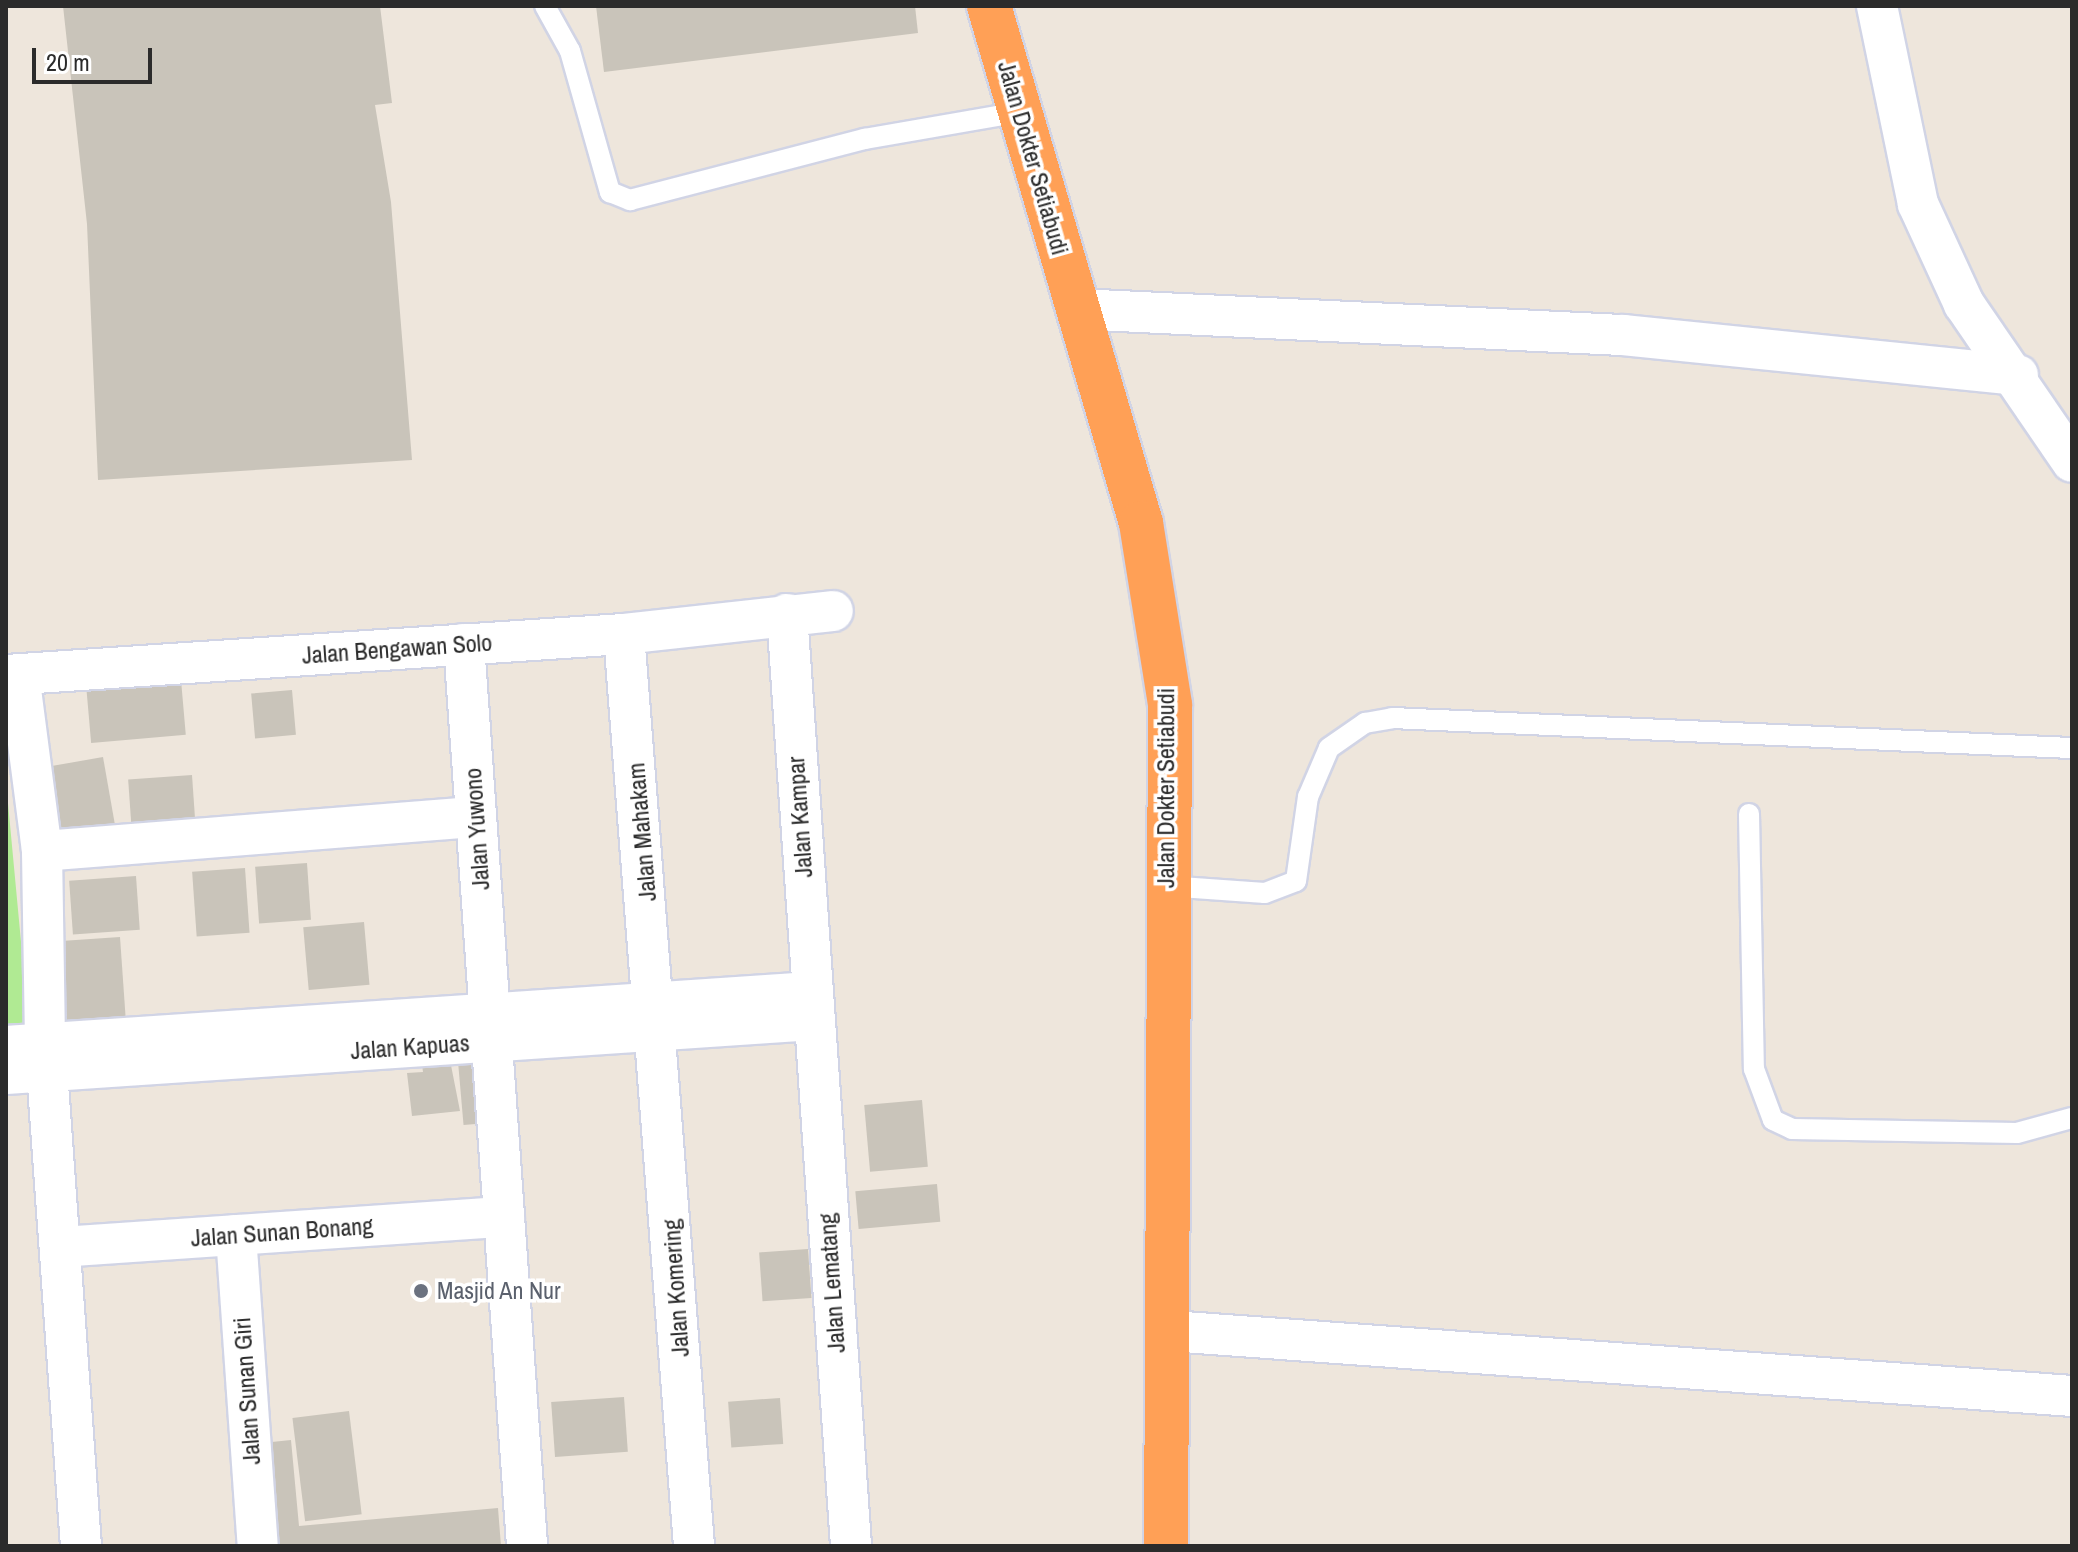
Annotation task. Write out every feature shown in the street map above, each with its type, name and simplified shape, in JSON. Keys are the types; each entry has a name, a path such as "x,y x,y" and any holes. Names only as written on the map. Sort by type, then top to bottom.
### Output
{"highway":[{"name":"Jalan Dokter Setiabudi","path":"989,6 1077,309 1158,606 1170,705 1166,886 1170,1331 1166,1546"}],"street":[{"path":"1877,6 1918,204 1964,304 2018,375 2072,462"},
{"path":"1077,309 1638,336 2018,375"},
{"name":"Jalan Bengawan Solo","path":"12,674 624,634 833,611"},
{"name":"Jalan Kampar","path":"787,614 812,1006"},
{"name":"Jalan Mahakam","path":"624,634 657,1017"},
{"name":"Jalan Yuwono","path":"464,644 527,1546"},
{"path":"12,674 42,851 33,1053 60,1247 81,1546"},
{"path":"42,851 476,817"},
{"name":"Jalan Kapuas","path":"6,1074 33,1053 491,1028 812,1006"},
{"name":"Jalan Lematang","path":"812,1006 851,1546"},
{"name":"Jalan Komering","path":"657,1017 694,1546"},
{"name":"Jalan Sunan Bonang","path":"60,1247 504,1217"},
{"name":"Jalan Sunan Giri","path":"236,1235 258,1546"},
{"path":"1170,1331 2072,1396"}],"lane":[{"path":"545,6 570,51 610,192 630,200 865,139 1020,112"},
{"path":"1166,886 1265,893 1296,881 1308,797 1329,748 1365,723 1392,718 2072,748"},
{"path":"1749,814 1754,1069 1773,1120 1792,1129 2017,1133 2072,1118"}],"green space":[{"path":"6,782 29,1027 6,1029"}],"building":[{"path":"63,6 380,6 392,103 375,105 391,202 412,460 98,480 87,224"},
{"path":"596,6 915,6 918,33 604,72"},
{"path":"181,680 186,735 91,743 86,688"},
{"path":"292,690 296,735 255,738 251,694"},
{"path":"103,757 117,836 57,846 43,768"},
{"path":"192,775 195,818 131,822 128,779"},
{"path":"307,863 311,920 259,923 255,867"},
{"path":"245,868 250,933 197,937 192,872"},
{"path":"136,876 140,930 73,935 69,881"},
{"path":"364,922 369,985 309,990 303,927"},
{"path":"120,937 126,1024 67,1028 61,941"},
{"path":"484,1049 490,1123 464,1125 457,1051"},
{"path":"449,1055 460,1111 412,1116 407,1073 423,1072 421,1058"},
{"path":"922,1100 928,1167 870,1172 864,1105"},
{"path":"937,1184 940,1222 859,1229 855,1191"},
{"path":"808,1249 811,1298 763,1301 759,1252"},
{"path":"624,1397 628,1452 555,1457 551,1402"},
{"path":"780,1398 783,1444 731,1448 728,1402"},
{"path":"349,1411 362,1514 305,1521 292,1418"},
{"path":"291,1440 299,1526 498,1508 501,1546 271,1546 262,1443"}],"place":[{"name":"Masjid An Nur","path":"421,1291"}]}
